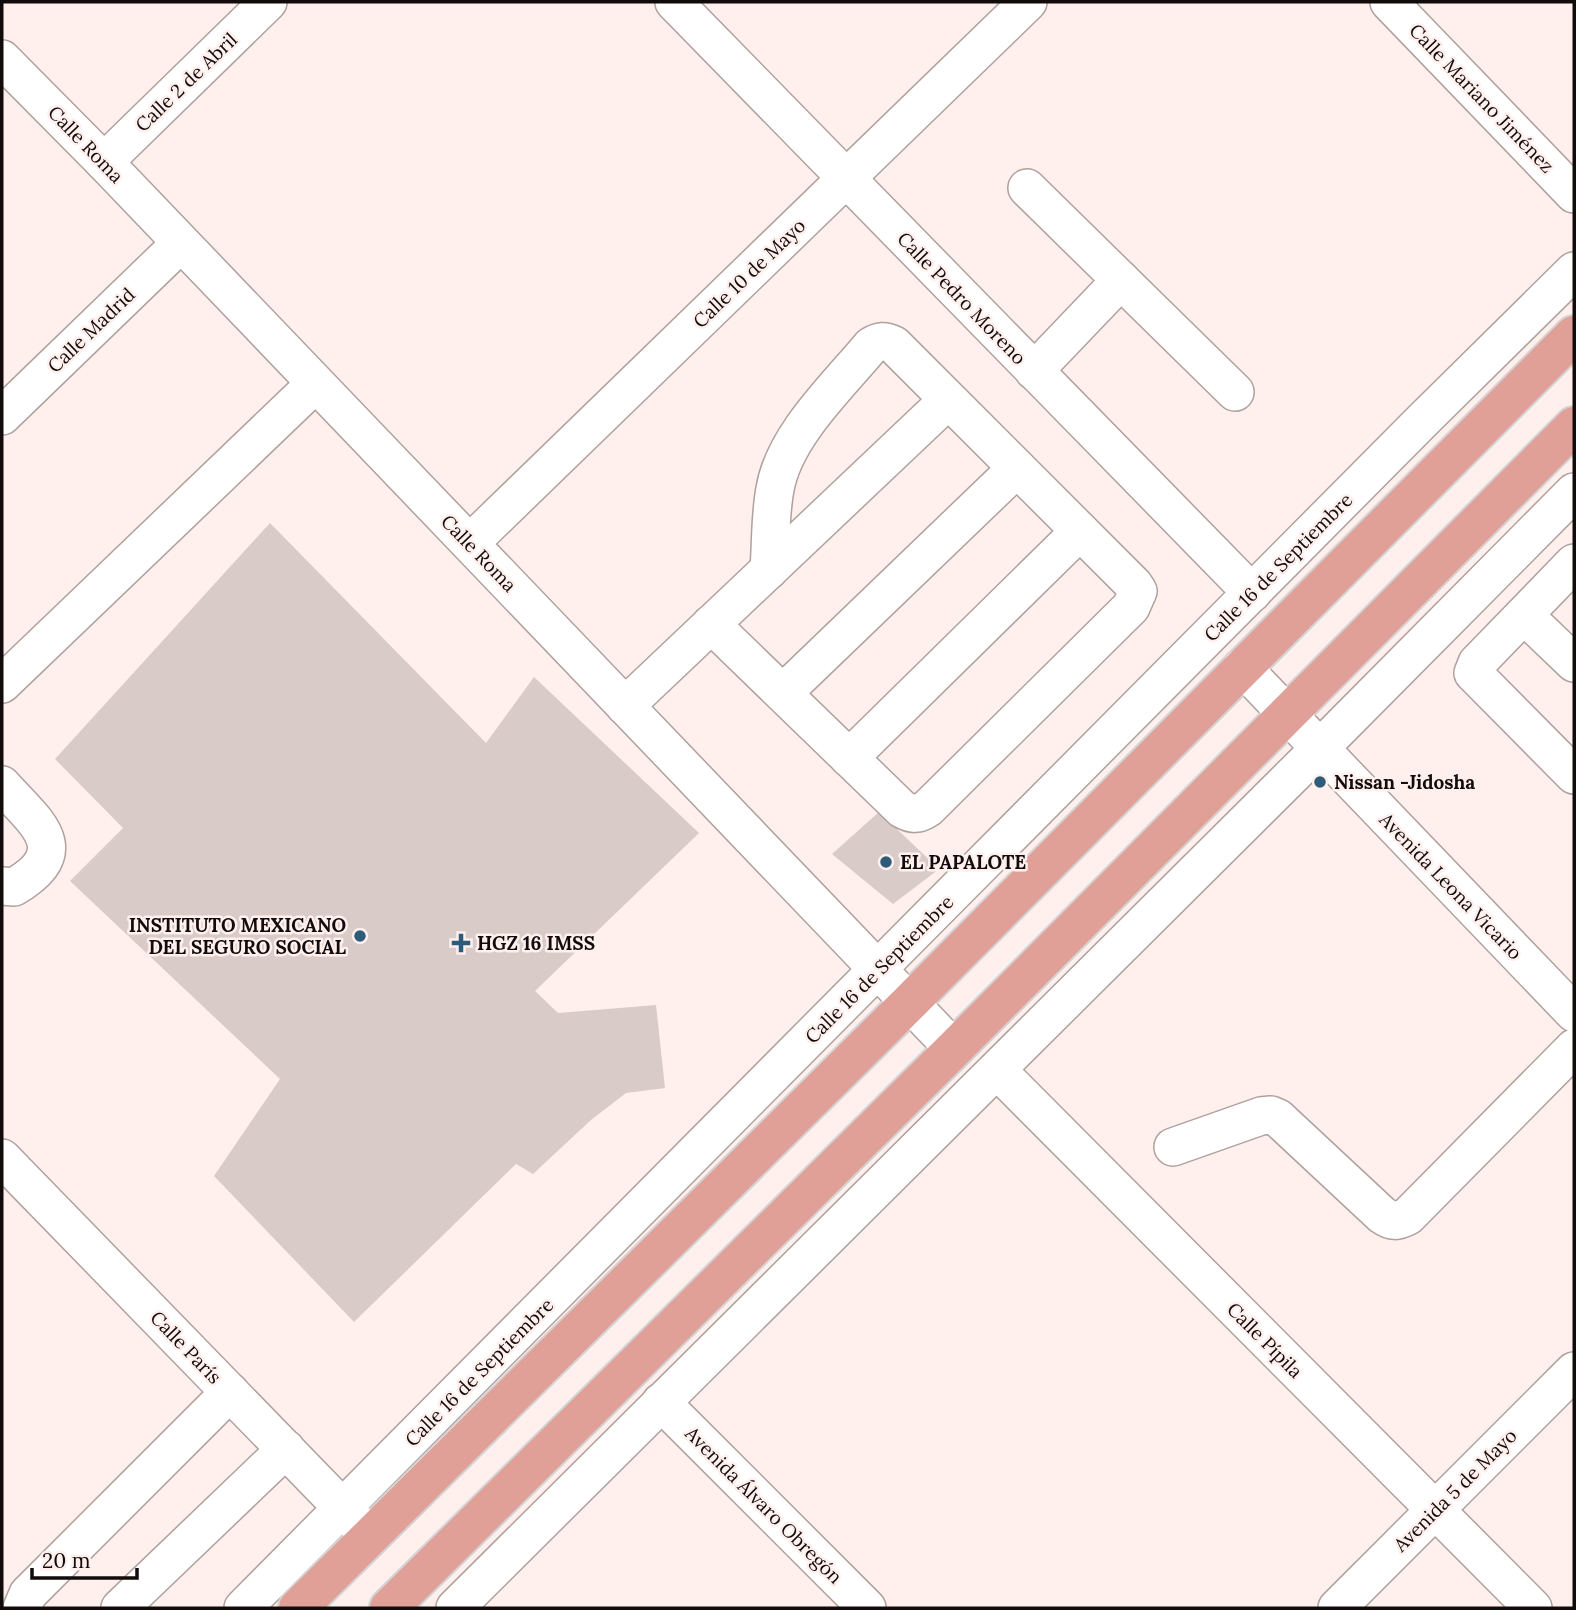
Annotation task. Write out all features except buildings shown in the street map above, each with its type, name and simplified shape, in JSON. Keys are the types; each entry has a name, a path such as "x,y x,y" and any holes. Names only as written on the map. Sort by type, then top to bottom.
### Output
{"main road":[{"name":"Calle 16 de Septiembre","path":"298,1608 909,1003 1574,335"},
{"path":"389,1608 954,1049 1574,426"}],"street":[{"name":"Calle 2 de Abril","path":"104,162 268,2"},
{"name":"Calle Pedro Moreno","path":"674,2 1252,593"},
{"name":"Calle 10 de Mayo","path":"470,543 1028,2"},
{"name":"Calle Mariano Jiménez","path":"1389,2 1574,194"},
{"name":"Calle Roma","path":"2,59 104,162 954,1049"},
{"path":"1027,188 1235,391"},
{"name":"Calle Madrid","path":"2,416 181,243"},
{"name":"Calle 16 de Septiembre","path":"243,1608 1574,271"},
{"path":"1034,370 1121,280"},
{"path":"711,624 910,814 919,814 1131,607 1138,591 894,345 887,341 871,346 805,425 782,467 775,488 768,570"},
{"path":"2,684 315,384"},
{"path":"625,706 948,400"},
{"path":"783,694 1017,468"},
{"path":"455,1608 1319,749 1569,509"},
{"path":"849,758 1080,531"},
{"path":"1574,563 1474,669 1474,675 1574,775"},
{"path":"1524,615 1574,663"},
{"name":"Avenida Leona Vicario","path":"1242,667 1574,1013"},
{"path":"2,785 42,829 47,841 47,853 42,864 14,887 2,886"},
{"path":"1173,1147 1261,1115 1271,1115 1278,1118 1382,1215 1390,1221 1400,1221 1574,1048"},
{"name":"Calle Pípila","path":"997,1070 1533,1608"},
{"name":"Calle París","path":"2,1158 370,1536"},
{"name":"Avenida 5 de Mayo","path":"1336,1608 1574,1371"},
{"path":"22,1608 28,1594 230,1392"},
{"name":"Avenida Álvaro Obregón","path":"661,1402 867,1608"},
{"path":"120,1608 286,1449"}],"place":[{"name":"Nissan -Jidosha","path":"1320,782"},
{"name":"EL PAPALOTE","path":"886,862"},
{"name":"INSTITUTO MEXICANO DEL SEGURO SOCIAL","path":"360,936"},
{"name":"HGZ 16 IMSS","path":"461,943"}]}
